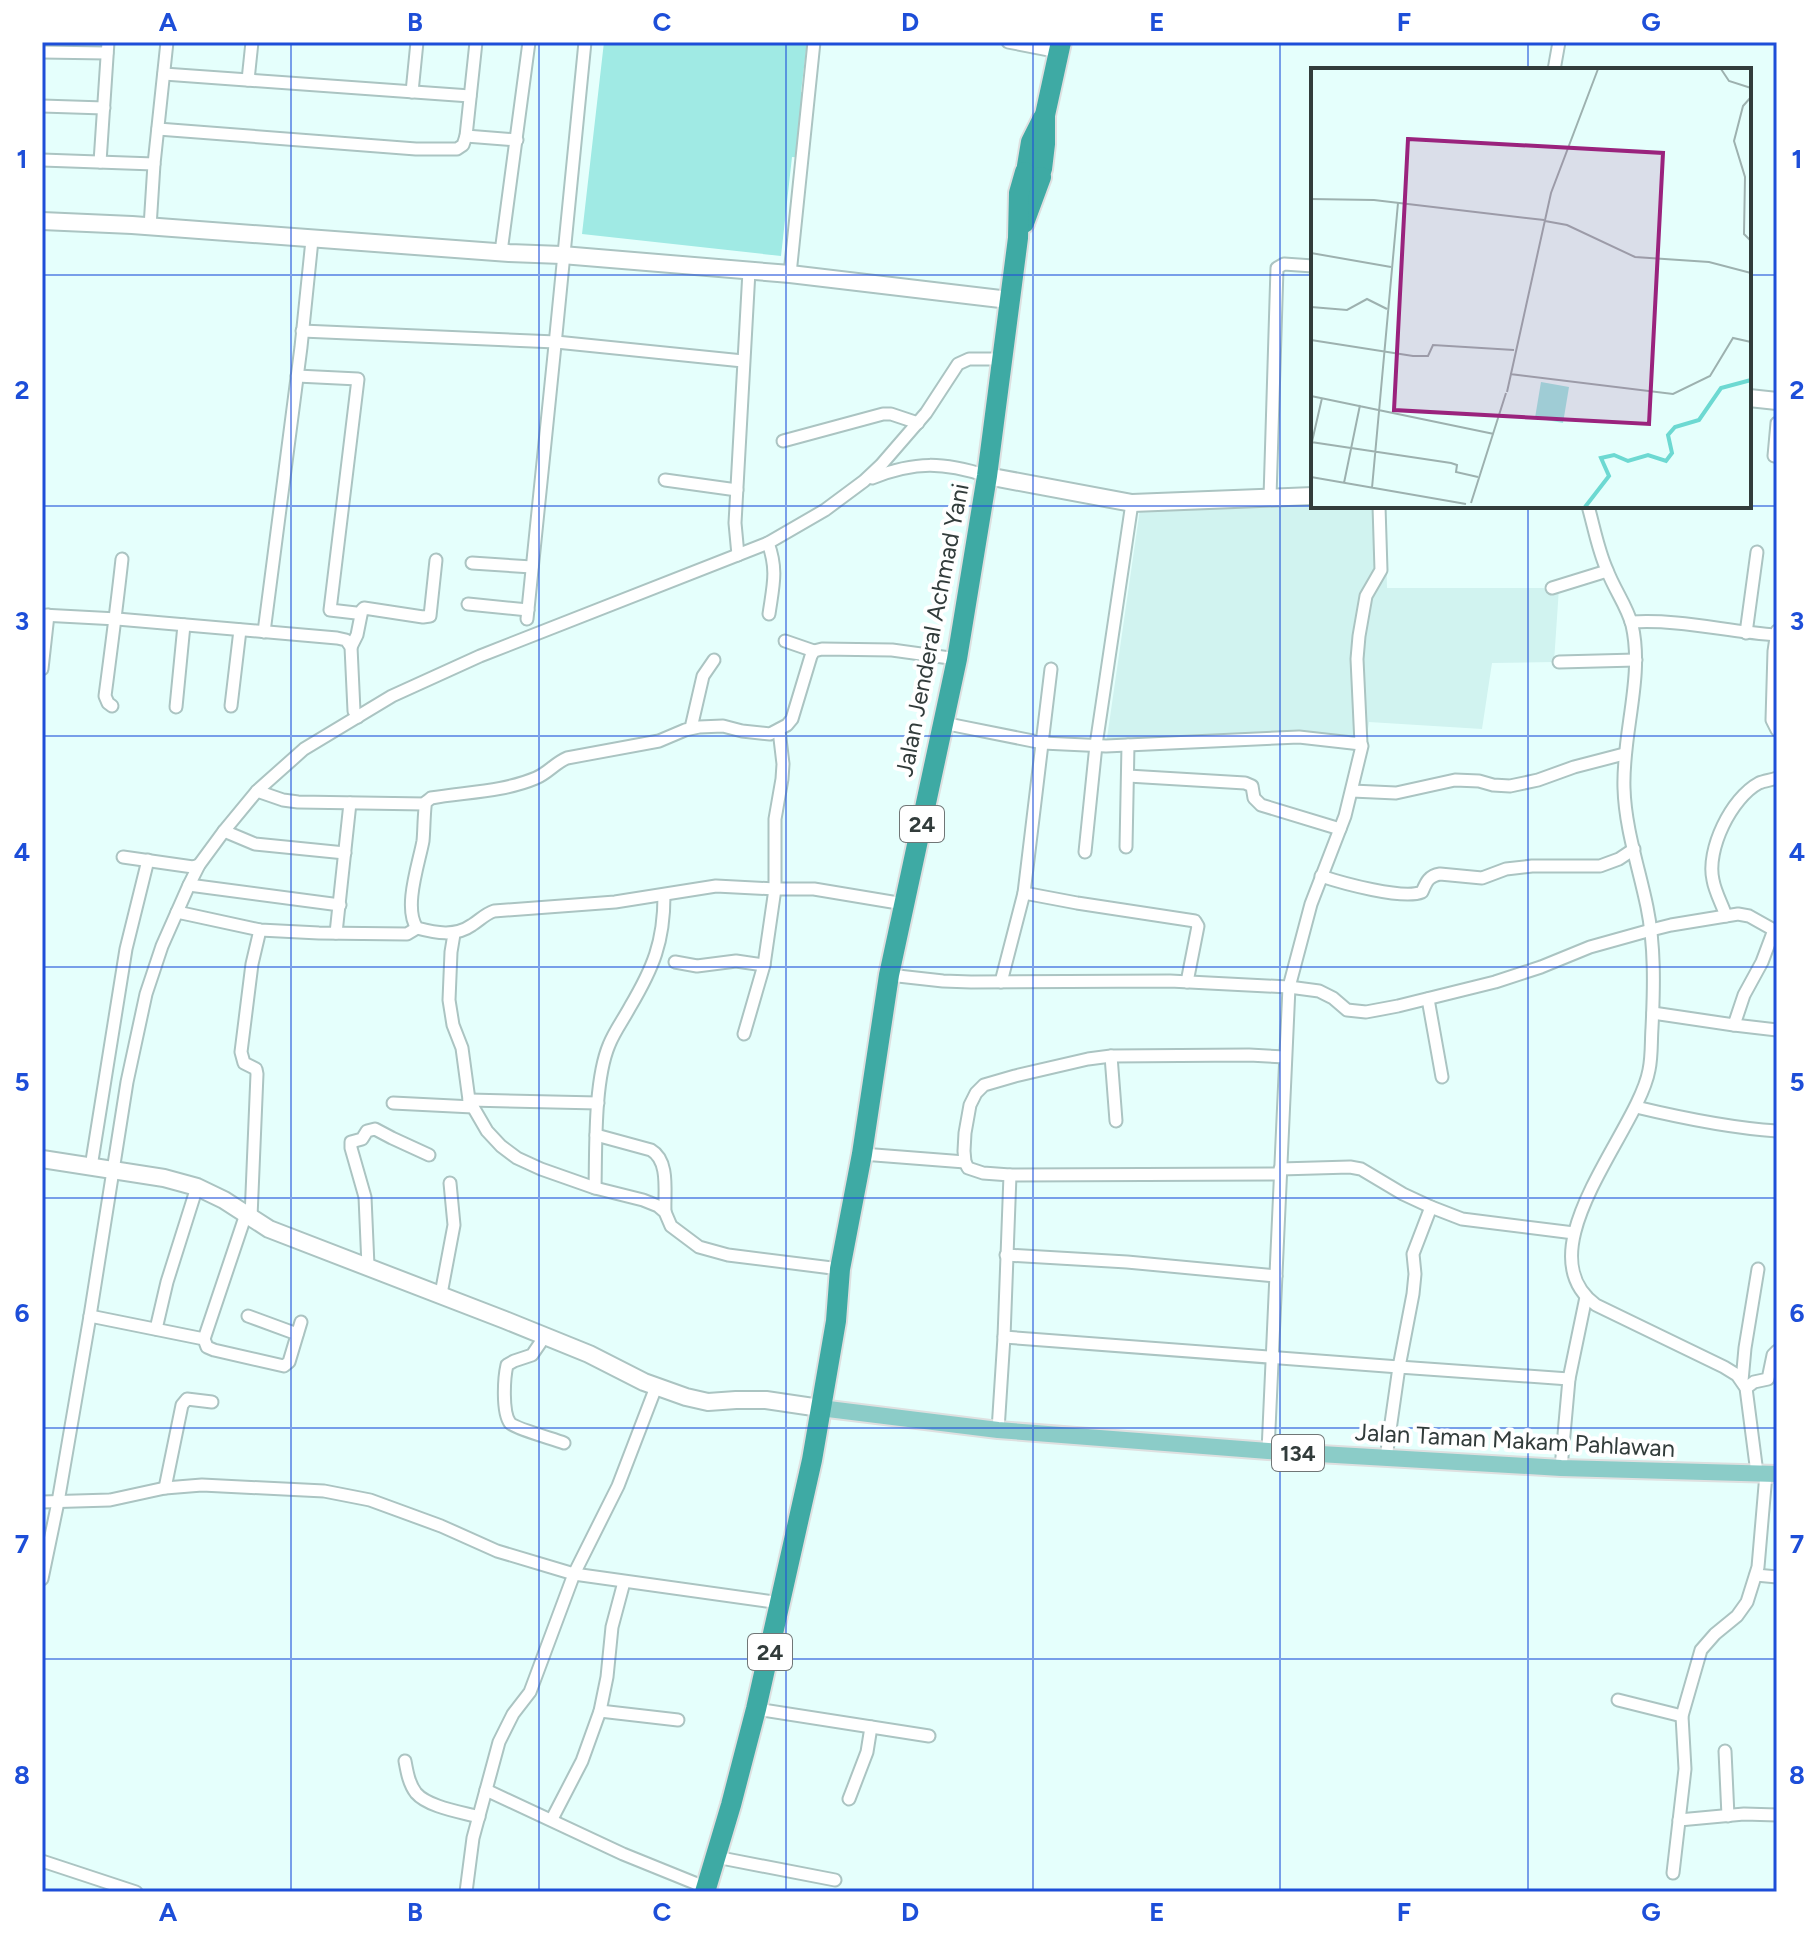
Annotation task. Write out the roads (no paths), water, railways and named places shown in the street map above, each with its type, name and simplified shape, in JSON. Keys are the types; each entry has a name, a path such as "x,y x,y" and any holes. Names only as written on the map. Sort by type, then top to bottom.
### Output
{"highway":[{"name":"Jalan Jenderal Achmad Yani","path":"820,1408 889,975 957,659 987,476 1018,238 1034,171 1031,142 1045,115 1060,47"},
{"name":"24","path":"706,1890 756,1709 812,1460 820,1408"}],"main road":[{"path":"42,221 562,255 790,274 1009,300"},
{"path":"1751,398 1777,401"},
{"path":"987,476 1132,503 1311,496"},
{"path":"42,1159 164,1178 197,1187 269,1229 441,1294 589,1354 656,1387 686,1397 708,1402 766,1400 820,1408"},
{"name":"Jalan Taman Makam Pahlawan","path":"820,1408 998,1430 1268,1451 1561,1468 1767,1474"}],"street":[{"path":"150,227 167,42"},
{"path":"248,80 252,42"},
{"path":"412,92 417,42"},
{"path":"158,129 416,149 457,149 463,145 466,136 476,42"},
{"path":"501,252 529,42"},
{"path":"468,604 527,614 585,42"},
{"path":"790,274 814,42"},
{"path":"1008,42 1060,47"},
{"path":"1554,68 1559,42"},
{"path":"42,52 108,48 100,162"},
{"path":"164,74 470,96"},
{"path":"42,106 104,108"},
{"path":"466,136 517,140"},
{"path":"42,160 154,164"},
{"path":"264,632 312,240"},
{"path":"1270,497 1277,268 1284,264 1311,266"},
{"path":"738,555 735,523 749,271"},
{"path":"302,331 556,342 743,361"},
{"path":"42,1579 90,1316 127,1082 146,994 162,946 189,885 199,865 224,831 257,791 304,749 392,696 480,656 768,543 825,510 864,481 918,423 961,361 1002,359"},
{"path":"297,376 358,379 330,610 356,613"},
{"path":"783,441 883,414 918,423"},
{"path":"1774,456 1777,423"},
{"path":"864,481 888,472 929,465 958,467 987,476"},
{"path":"665,480 737,490"},
{"path":"1085,852 1096,745 1132,503"},
{"path":"1268,1451 1289,987 1307,918 1340,829 1362,750 1357,659 1366,596 1381,570 1379,508"},
{"path":"1589,508 1607,571 1631,622 1636,660 1624,754 1624,792 1651,930 1654,983 1649,1069 1636,1107 1589,1193 1574,1233 1572,1269 1586,1297 1612,1313 1724,1367 1744,1384"},
{"path":"768,543 774,560 769,614"},
{"path":"1746,633 1757,552"},
{"path":"112,706 105,696 117,619 122,559"},
{"path":"358,717 354,711 351,647 362,610 430,616 436,560"},
{"path":"472,563 532,567"},
{"path":"1552,588 1607,571"},
{"path":"42,669 45,615 337,638 346,640 351,647"},
{"path":"1631,622 1681,622 1746,633 1777,634 1772,720 1777,730"},
{"path":"176,707 184,625"},
{"path":"231,706 240,630"},
{"path":"785,641 814,651 892,650 957,659"},
{"path":"417,928 413,923 412,907 415,872 423,841 425,804 431,798 502,787 536,778 556,762 567,758 659,741 691,728 723,726 770,734 792,719 814,651"},
{"path":"691,728 703,676 714,660"},
{"path":"1559,662 1636,660"},
{"path":"1001,982 1024,893 1051,669"},
{"path":"943,723 1043,743 1128,745 1299,737 1361,744"},
{"path":"744,1034 764,965 775,889 775,819 783,764 779,730"},
{"path":"1126,847 1128,745"},
{"path":"1352,791 1396,793 1455,780 1510,786 1624,754"},
{"path":"1128,776 1245,783 1252,786 1254,798 1261,805 1340,829"},
{"path":"1726,916 1712,878 1716,843 1733,808 1745,794 1759,783 1777,778"},
{"path":"257,791 298,802 425,804"},
{"path":"336,933 350,803"},
{"path":"224,831 255,844 345,853"},
{"path":"1321,876 1411,896 1422,892 1433,875 1482,878 1506,869 1532,866 1600,866 1634,849"},
{"path":"123,857 193,867 199,865"},
{"path":"91,1167 126,949 148,860"},
{"path":"189,885 340,905"},
{"path":"177,912 260,930 407,934 417,928 454,934 494,911 587,905 716,886 814,889 904,904"},
{"path":"1024,893 1195,921 1198,926 1187,982"},
{"path":"595,1188 602,1069 609,1045 647,976 660,942 664,896"},
{"path":"889,975 943,981 1187,982 1289,987 1319,991 1347,1010 1356,1012 1398,1006 1495,982 1590,947 1651,930 1738,914 1749,916 1776,930 1744,995 1734,1025"},
{"path":"248,1316 299,1328 289,1362 284,1366 214,1350 207,1347 204,1339 249,1216 257,1074 256,1069 244,1063 241,1052 252,964 260,930"},
{"path":"454,934 449,1000 453,1025 462,1048 471,1104 487,1131 517,1158 595,1188 643,1200 665,1212"},
{"path":"675,962 702,966 730,960 764,965"},
{"path":"1428,999 1442,1077"},
{"path":"1653,1013 1777,1030"},
{"path":"1285,1057 1111,1056 1015,1076 980,1088 973,1098 965,1133 965,1162 973,1171 1010,1175 1280,1172 1350,1167 1361,1169 1431,1207 1462,1219 1574,1233"},
{"path":"1111,1056 1116,1121"},
{"path":"393,1103 598,1103"},
{"path":"1636,1107 1749,1129 1777,1131"},
{"path":"368,1266 365,1197 351,1142 362,1139 367,1131 375,1129 429,1155"},
{"path":"596,1135 657,1154 663,1165 665,1212 671,1226 699,1247 728,1255 840,1269"},
{"path":"862,1154 965,1162"},
{"path":"998,1430 1010,1175"},
{"path":"441,1294 454,1225 450,1183"},
{"path":"156,1329 197,1187"},
{"path":"1386,1458 1413,1294 1413,1254 1431,1207"},
{"path":"1006,1255 1127,1262 1276,1276"},
{"path":"1673,1873 1685,1769 1682,1716 1701,1650 1744,1608 1760,1556 1767,1474 1744,1384 1745,1348 1758,1269"},
{"path":"1561,1468 1569,1379 1586,1297"},
{"path":"90,1316 204,1339"},
{"path":"545,1336 532,1355 507,1365 505,1399 508,1418 514,1426 564,1443"},
{"path":"1004,1337 1569,1379"},
{"path":"1744,1384 1768,1379 1773,1355 1777,1351"},
{"path":"466,1892 473,1838 499,1742 513,1714 530,1692 574,1574 618,1486 656,1387"},
{"path":"165,1488 182,1405 187,1399 212,1402"},
{"path":"42,1502 110,1500 165,1488 202,1485 324,1491 370,1500 497,1551 574,1574 781,1603"},
{"path":"1756,1575 1777,1577"},
{"path":"552,1819 582,1761 600,1711 612,1627 624,1582"},
{"path":"1618,1700 1682,1716"},
{"path":"756,1709 929,1736"},
{"path":"600,1711 678,1720"},
{"path":"849,1799 867,1752 871,1727"},
{"path":"1725,1751 1728,1816"},
{"path":"405,1761 409,1779 418,1796 447,1809 479,1817"},
{"path":"486,1790 706,1890"},
{"path":"1679,1820 1762,1813 1777,1815"},
{"path":"716,1857 835,1880"},
{"path":"42,1861 136,1892"}]}
